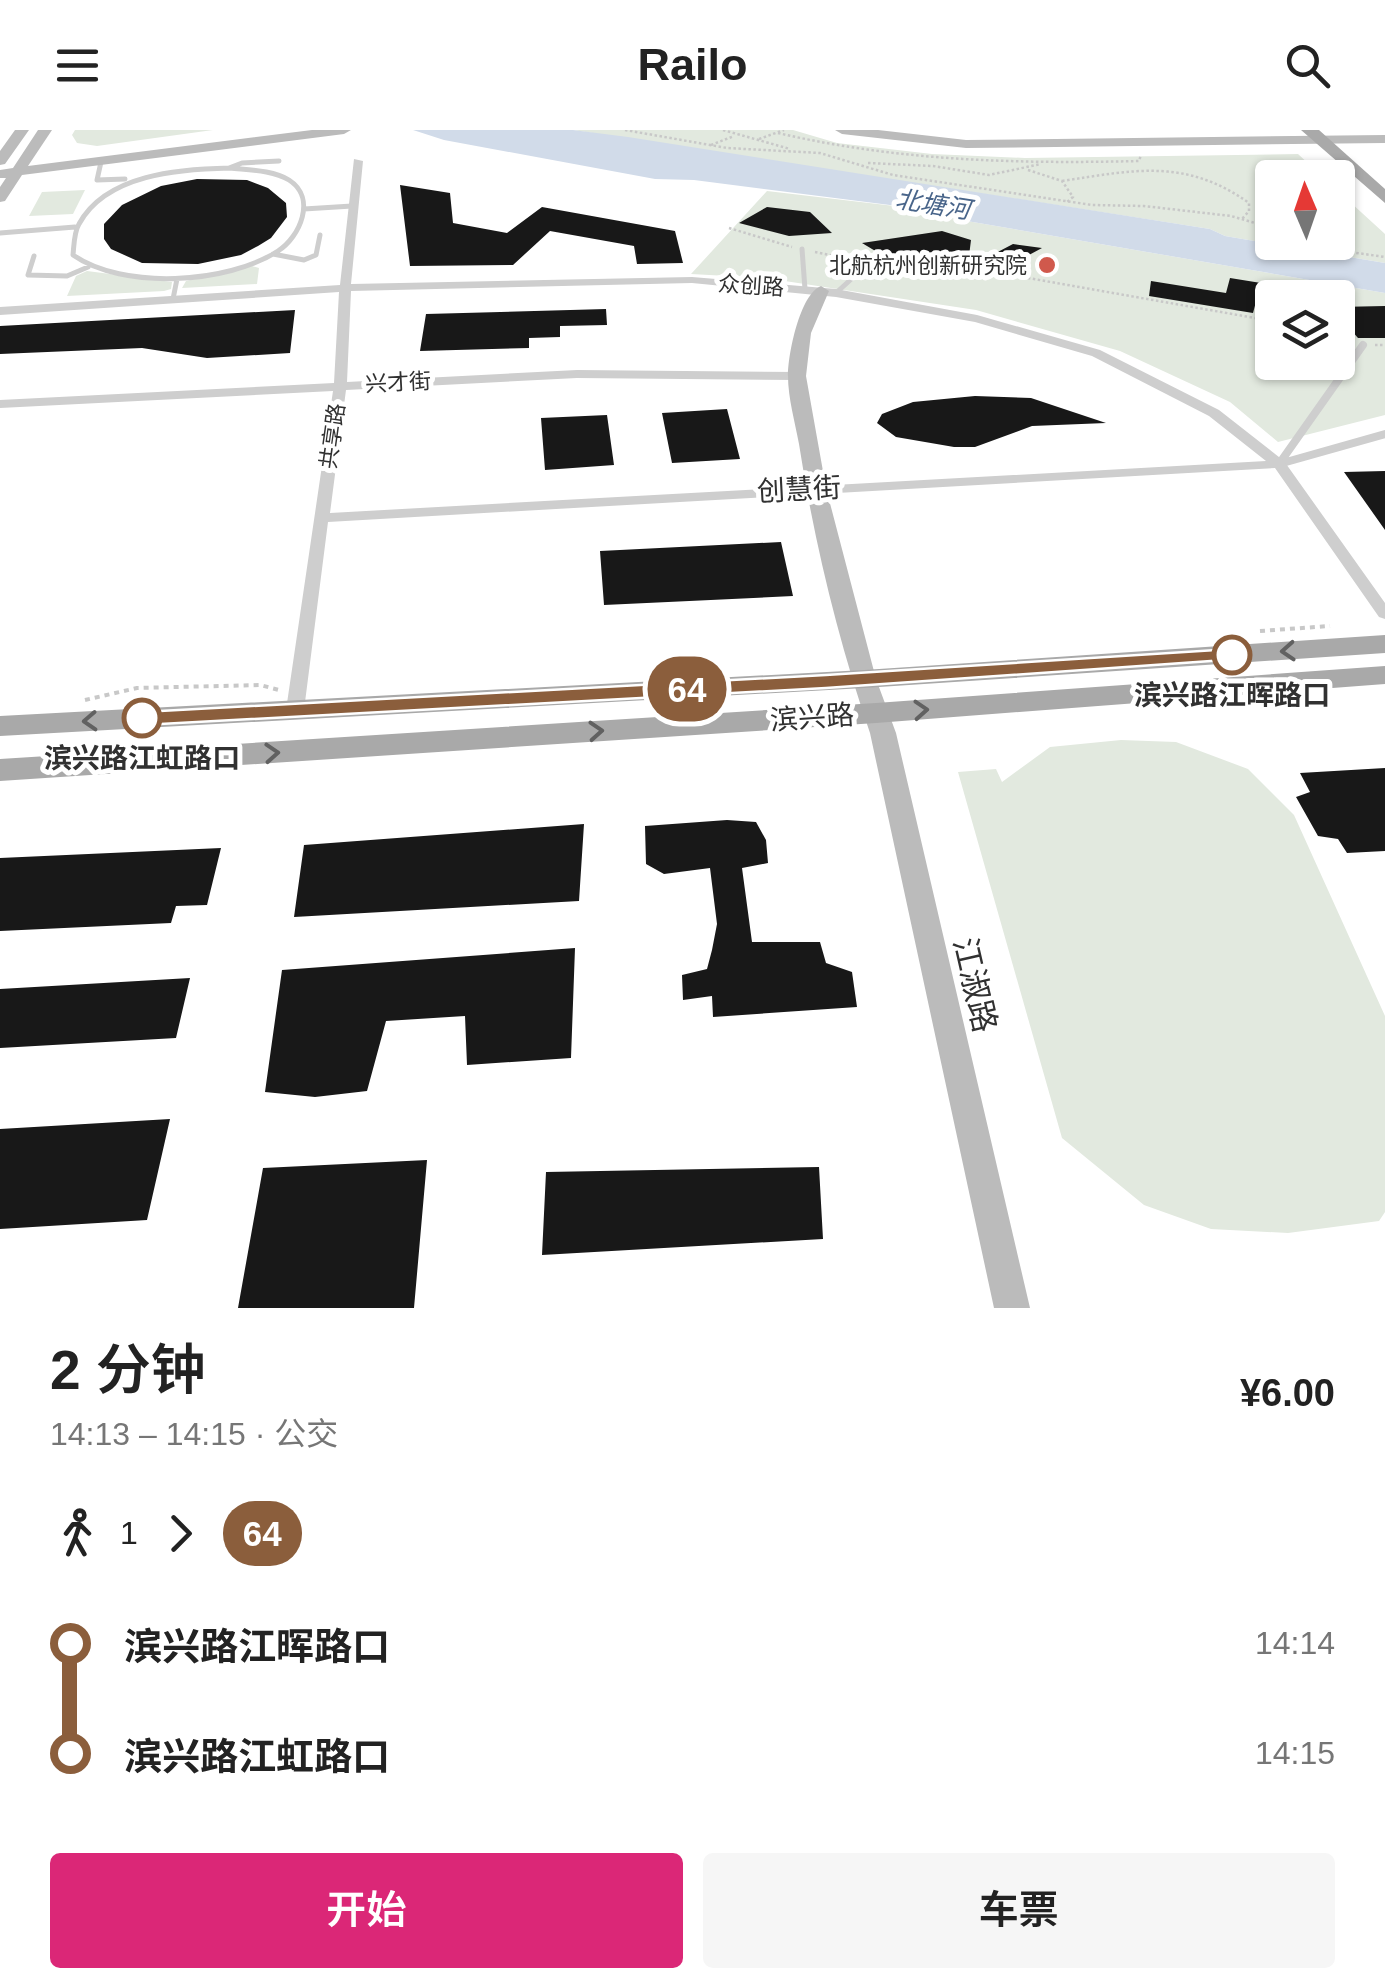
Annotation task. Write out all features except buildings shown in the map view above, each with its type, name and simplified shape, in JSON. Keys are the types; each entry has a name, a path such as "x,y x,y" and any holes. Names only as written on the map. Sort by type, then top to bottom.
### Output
{"main road":[{"path":"1315,135 1385,198"},
{"path":"1342,135 1371,159"},
{"name":"滨兴路","path":"0,726 864,679 1385,644"},
{"name":"滨兴路","path":"0,770 876,713 1385,675"}],"street":[{"path":"22,130 0,163 14,169 101,162 134,152 344,130"},
{"path":"0,198 14,169 45,130"},
{"path":"14,169 258,130"},
{"path":"842,130 966,144 1315,135 1385,139"},
{"name":"共享路","path":"295,710 340,384 358,162"},
{"name":"众创路","path":"0,311 345,288 692,280 821,291 978,319 1096,352 1214,413 1279,464 1385,614"},
{"name":"江淑路","path":"821,291 802,333 797,376 816,488 876,713 1012,1308"},
{"name":"兴才街","path":"0,404 577,374 797,376"},
{"name":"创慧街","path":"320,518 1279,464"}],"lane":[{"path":"101,162 97,180 150,178"},
{"path":"228,170 242,163 278,162"},
{"path":"228,170 260,171 291,180 303,198 305,216 294,239 272,254 220,272 178,278 127,276 88,268 73,255 71,237 80,215 97,198 125,182 228,170"},
{"path":"304,209 352,206"},
{"path":"0,233 75,227"},
{"path":"272,254 304,260 316,256 320,236"},
{"path":"802,249 821,291 871,262"},
{"path":"34,256 28,275 66,276 88,268"},
{"path":"173,299 178,278"},
{"path":"1279,464 1363,345"},
{"path":"1279,464 1385,434"}],"path":[{"path":"627,130 710,145 792,150 858,163 893,175 1067,202 1144,206 1255,223"},
{"path":"724,130 792,150"},
{"path":"759,139 784,130"},
{"path":"710,145 736,135"},
{"path":"858,163 933,166 989,175 1028,170 1044,162"},
{"path":"1028,170 1062,182 1132,170 1200,175 1223,182 1248,203 1249,211 1242,219"},
{"path":"1062,182 1073,198 1067,202"},
{"path":"729,228 802,249 871,262 960,266 1255,318"},
{"path":"1355,251 1385,257"}],"shaded area":[{"path":"75,130 213,130 97,146 77,143 72,135"},
{"path":"573,130 793,130 837,143 932,154 1025,158 1298,154 1305,160 1255,160 1255,241 1210,229"},
{"path":"85,190 73,214 29,216 42,192"},
{"path":"767,191 937,211 961,220 1309,280 1255,280 1255,380 1355,380 1355,288 1385,293 1385,415 1278,442 1230,402 1120,351 976,310 765,278 691,274"},
{"path":"1355,207 1385,234 1385,263 1355,258"},
{"path":"252,266 259,268 257,284 182,288 186,281"},
{"path":"87,271 172,282 171,289 67,296 76,276"},
{"path":"1121,740 1176,742 1248,769 1294,815 1385,1016 1385,1212 1379,1221 1288,1233 1211,1229 1144,1205 1062,1138 958,772 996,769 1002,782 1050,747"}],"water":[{"name":"北塘河","path":"413,130 573,130 1210,229 1255,241 1255,260 1355,258 1385,263 1385,293 1355,288 1355,280 1309,280 961,220 937,211 694,180 655,179 444,140"}],"bus line":[{"name":"64","path":"142,718 826,682 1232,655"}],"place":[{"name":"北航杭州创新研究院","path":"1047,265"},
{"name":"滨兴路江晖路口","path":"1232,655"},
{"name":"滨兴路江虹路口","path":"142,718"}]}
